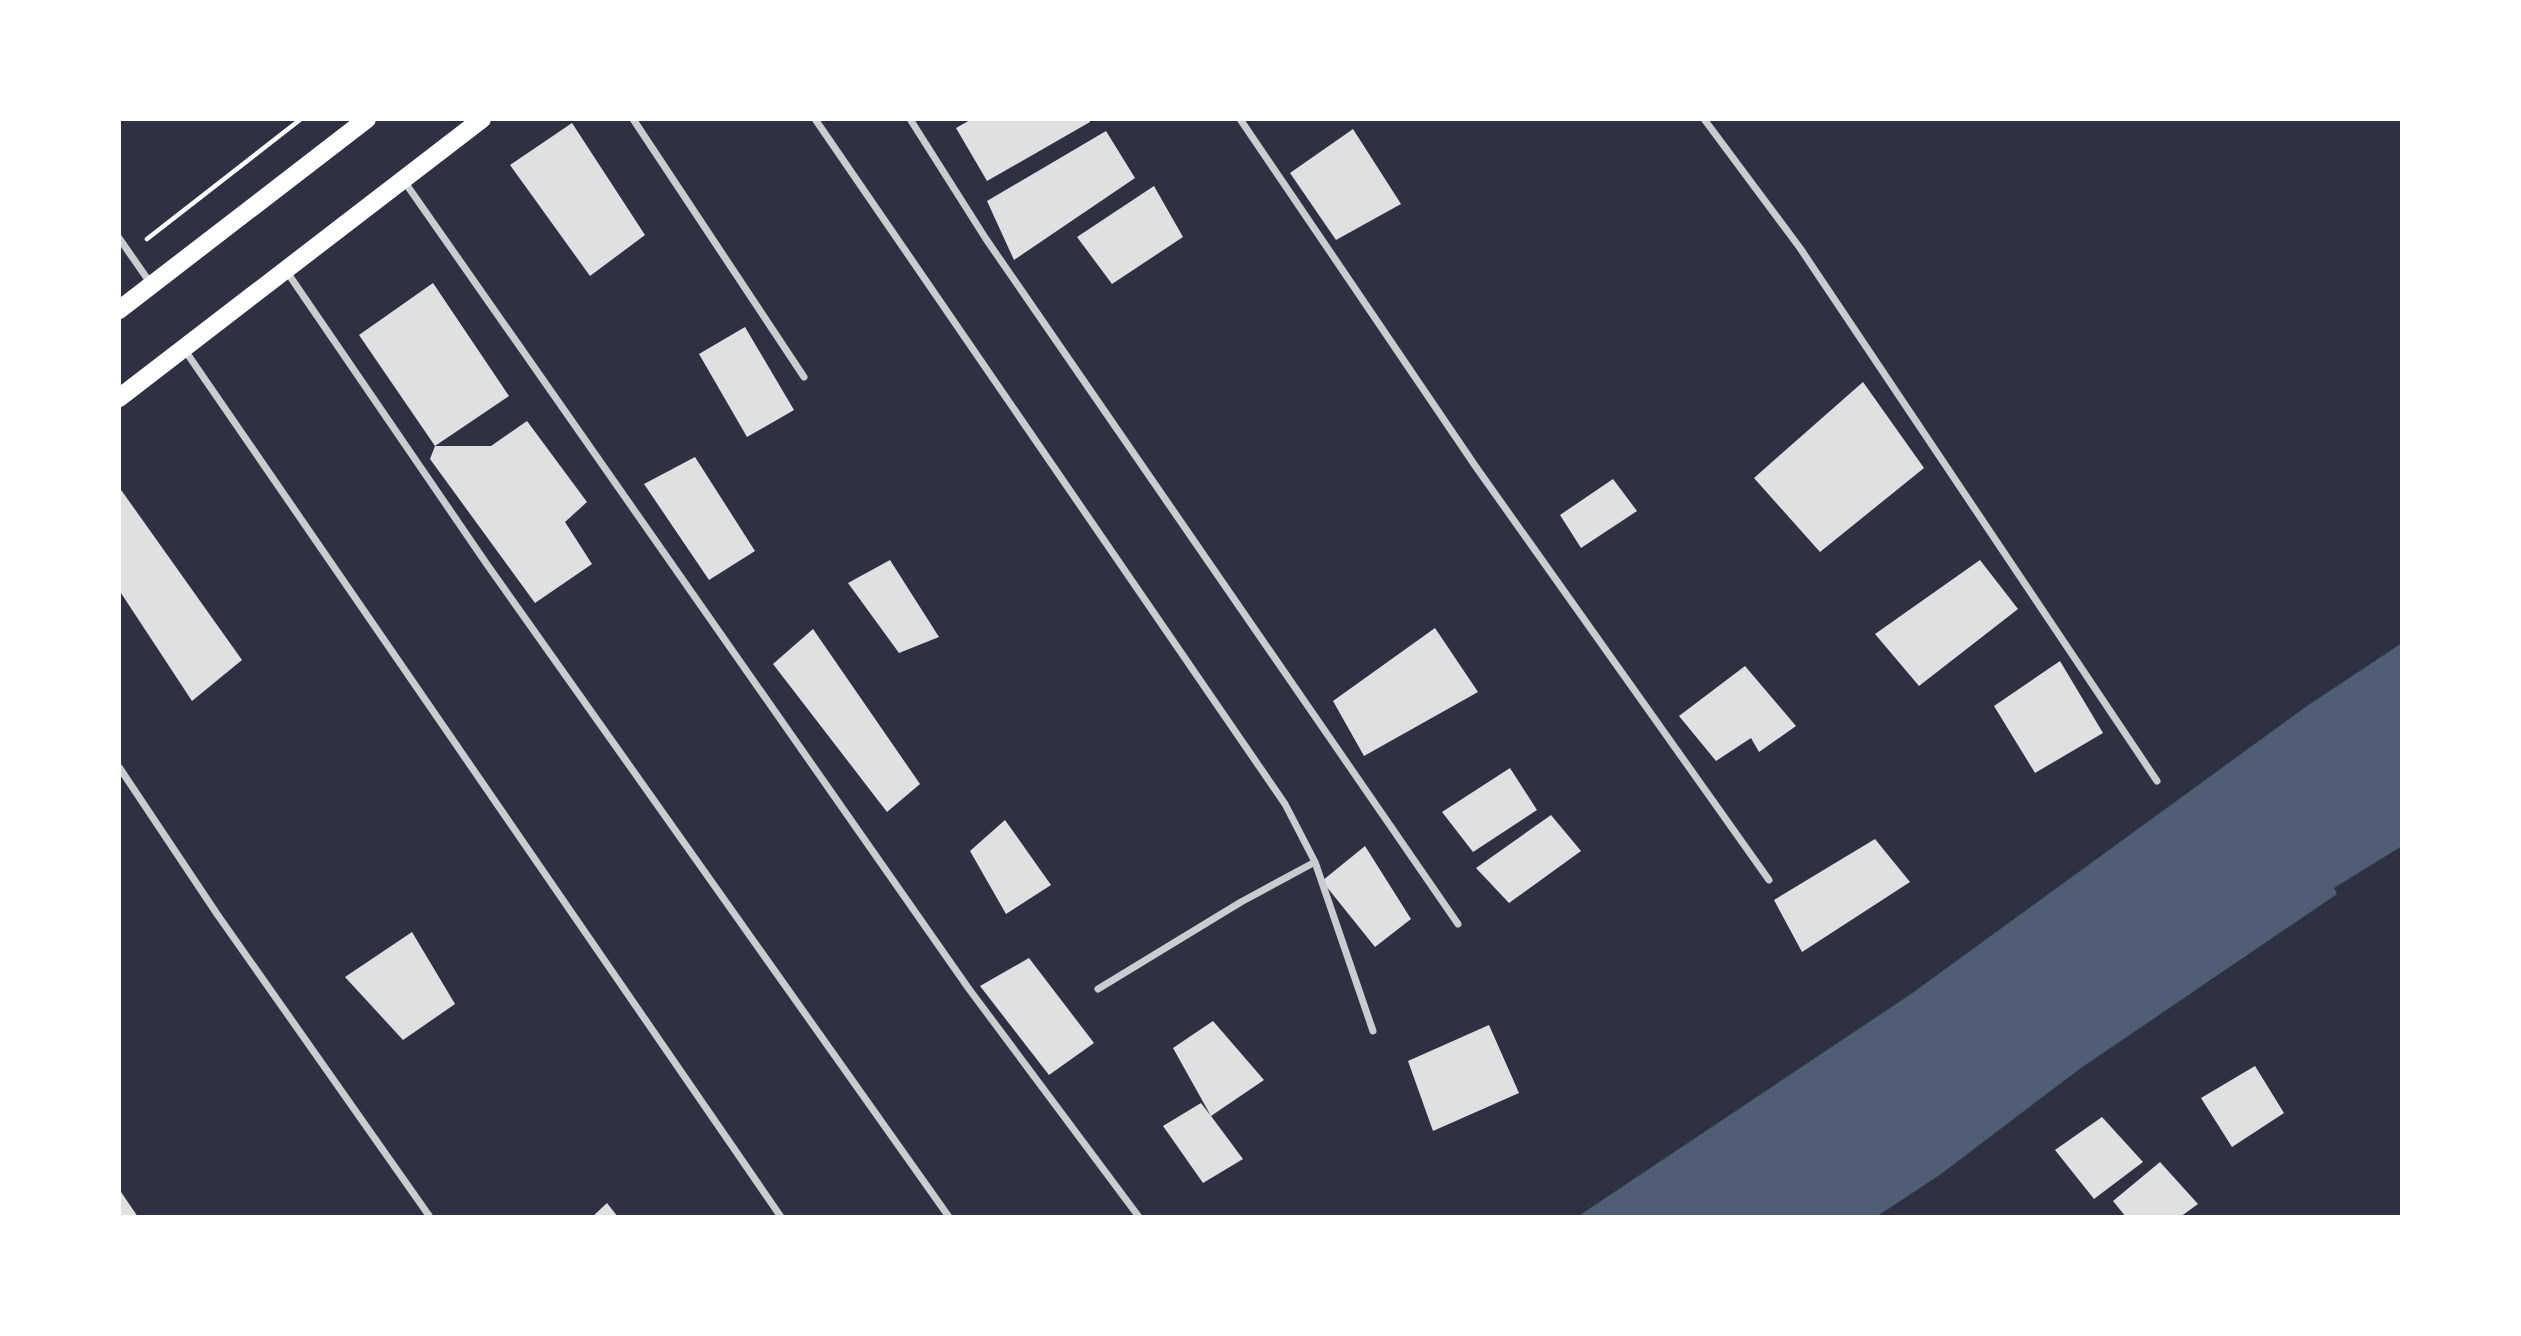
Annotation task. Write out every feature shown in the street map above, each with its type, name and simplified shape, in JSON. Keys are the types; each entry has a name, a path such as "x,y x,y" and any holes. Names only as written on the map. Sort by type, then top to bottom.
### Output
{"main road":[{"path":"119,310 367,119"},
{"path":"119,398 482,119"}],"street":[{"path":"633,119 804,377"},
{"path":"815,119 1278,792 1315,862 1373,1031"},
{"path":"910,119 986,239 1458,924"},
{"path":"1240,119 1476,467 1769,880"},
{"path":"1704,119 1800,248 2157,781"},
{"path":"404,181 961,978 1139,1217"},
{"path":"119,238 152,285"},
{"path":"287,271 486,563 949,1217"},
{"path":"184,349 781,1217"},
{"path":"119,766 216,914 430,1217"},
{"path":"1098,989 1315,862"}],"path":[{"path":"130,253 301,119"}],"water":[{"path":"2402,643 2402,846 2334,888 2337,894 2081,1068 1941,1174 1876,1217 1577,1217 1911,994 2307,706"}],"building":[{"path":"972,119 1089,119 1090,122 987,181 956,128"},
{"path":"572,123 645,235 590,276 510,165"},
{"path":"1353,129 1401,204 1336,240 1290,173"},
{"path":"1106,131 1135,178 1014,260 987,201"},
{"path":"1154,186 1183,237 1112,284 1077,237"},
{"path":"433,283 509,396 435,446 359,335"},
{"path":"745,327 794,410 747,437 699,354"},
{"path":"1863,382 1924,468 1820,552 1754,478"},
{"path":"527,421 587,502 565,522 592,564 535,603 430,459 435,446 491,446"},
{"path":"695,457 755,551 709,580 644,484"},
{"path":"1613,479 1637,511 1581,548 1560,515"},
{"path":"119,487 242,660 192,701 119,590"},
{"path":"890,560 939,637 899,653 848,583"},
{"path":"1980,560 2018,609 1919,686 1875,634"},
{"path":"1435,628 1478,692 1364,756 1333,701"},
{"path":"813,629 920,784 887,812 773,664"},
{"path":"2060,661 2103,733 2035,773 1994,706"},
{"path":"1745,666 1796,726 1759,752 1751,738 1716,761 1679,716"},
{"path":"1510,768 1537,810 1473,852 1442,812"},
{"path":"1551,815 1581,851 1509,903 1476,868"},
{"path":"1005,820 1051,885 1006,914 970,851"},
{"path":"1875,839 1910,882 1802,952 1774,900"},
{"path":"1365,846 1411,919 1375,947 1322,881"},
{"path":"412,932 455,1004 403,1040 345,977"},
{"path":"1029,958 1094,1043 1049,1075 980,986"},
{"path":"1213,1021 1264,1080 1211,1116 1173,1048"},
{"path":"1489,1025 1519,1093 1433,1131 1408,1061"},
{"path":"2255,1066 2284,1113 2232,1147 2201,1098"},
{"path":"1201,1103 1243,1159 1203,1183 1163,1126"},
{"path":"2102,1117 2143,1162 2094,1199 2055,1150"},
{"path":"2160,1162 2198,1204 2180,1217 2126,1217 2113,1201"},
{"path":"119,1189 138,1217 119,1217"},
{"path":"607,1203 618,1217 592,1217"}]}
